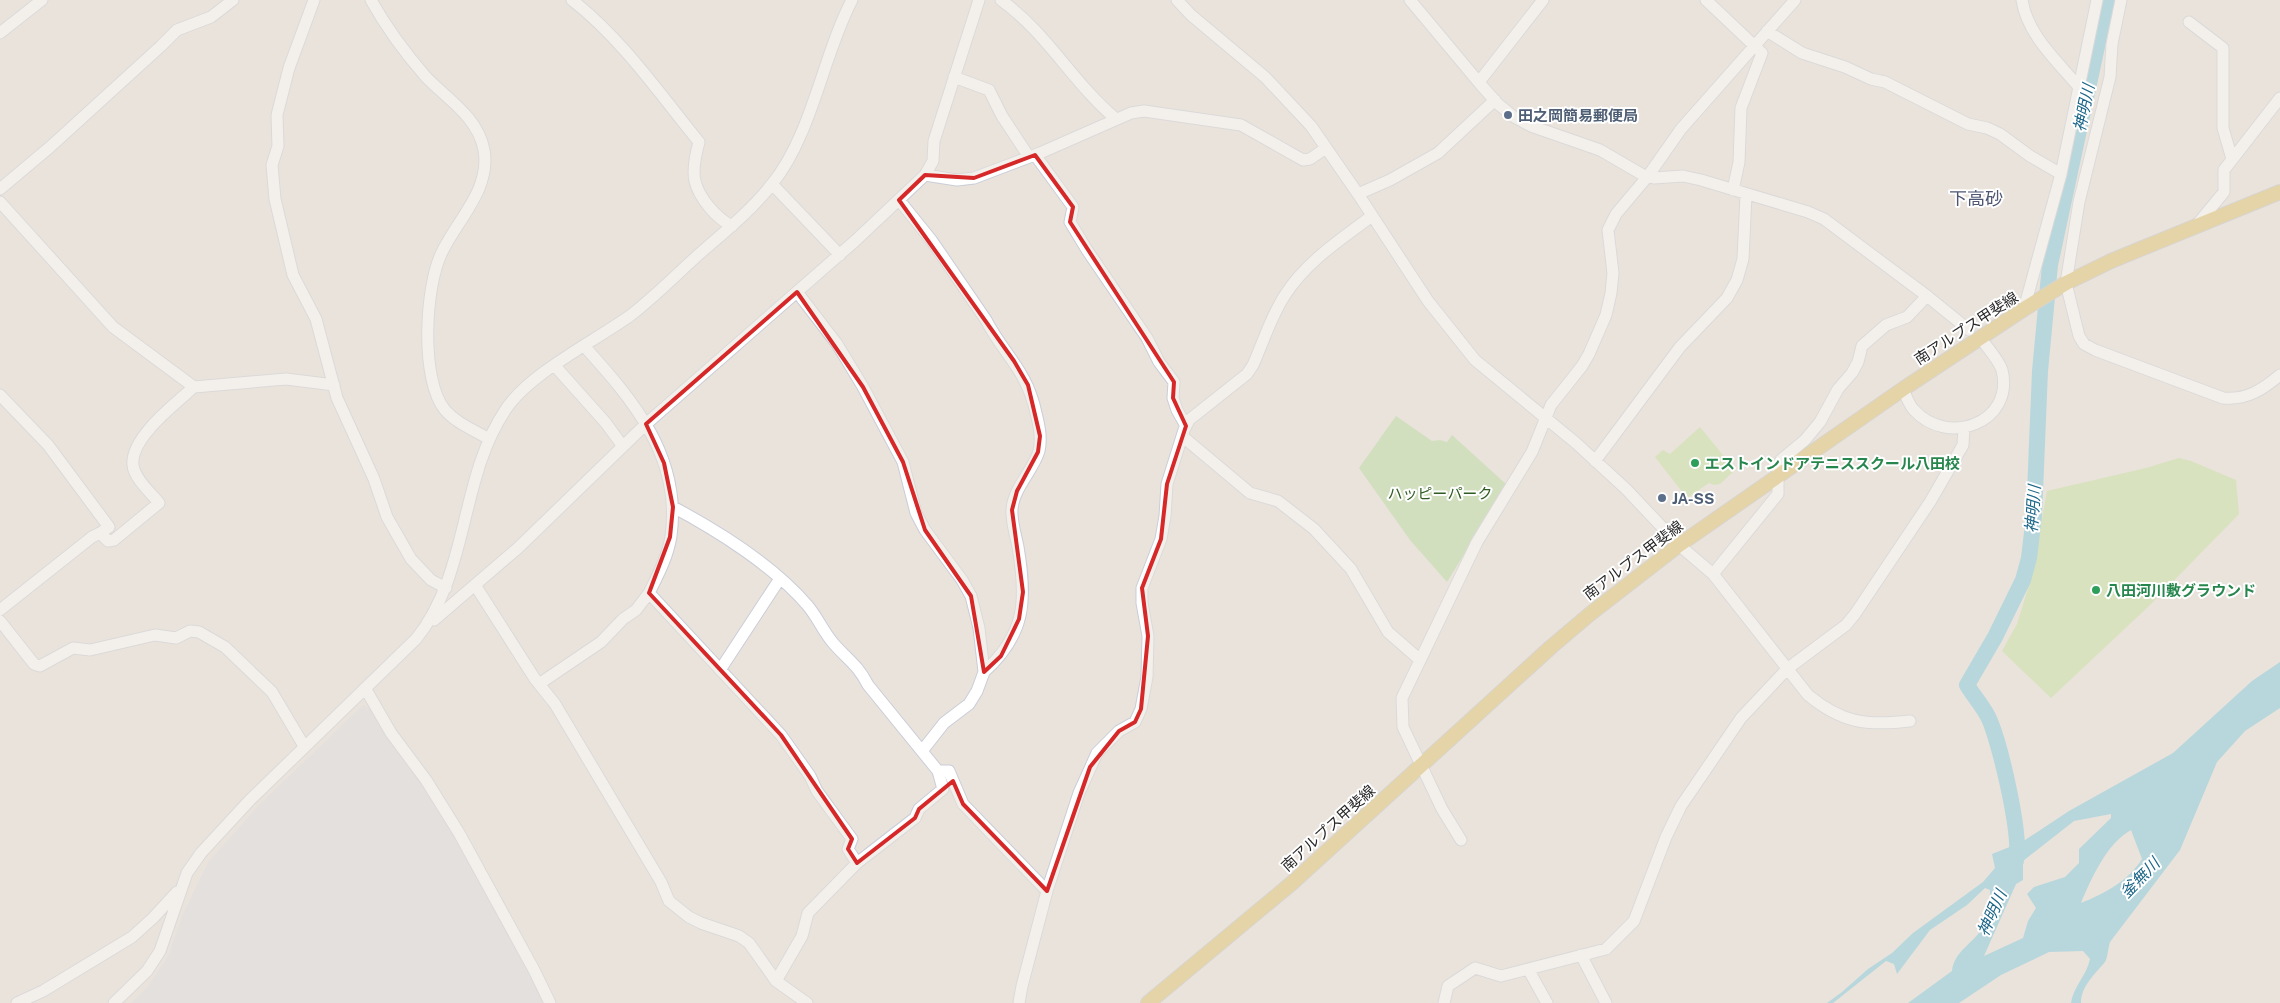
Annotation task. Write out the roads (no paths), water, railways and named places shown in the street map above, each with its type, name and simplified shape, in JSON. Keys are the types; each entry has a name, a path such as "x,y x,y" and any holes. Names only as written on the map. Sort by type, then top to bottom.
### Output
{"main road":[{"name":"南アルプス甲斐線","path":"1148,1003 1292,883 1590,614 1679,545 1903,390 2029,306 2064,285 2111,261 2280,192"}],"street":[{"path":"0,33 42,0"},
{"path":"0,189 57,141 173,33 211,17 233,0"},
{"path":"314,0 289,68 277,115 278,146 272,165 275,199 294,275 316,320 337,398 374,479 387,517 411,559 432,580 446,588"},
{"path":"371,0 405,51 427,78 473,124 484,149 485,163 479,189 450,236 434,273 430,289 427,330 436,395 454,419 489,439"},
{"path":"572,0 615,39 699,142 695,159 695,180 712,209 723,221 732,226"},
{"path":"428,624 446,588 489,439 507,406 533,381 649,300 732,226 772,184 792,153 852,0"},
{"path":"114,1003 147,971 160,951 187,873 202,853 249,800 416,639 428,624 518,548 622,445 840,255 925,175 933,161 934,141 979,0"},
{"path":"1001,0 1022,15 1083,88 1116,119"},
{"path":"1177,0 1191,15 1265,77 1311,126 1428,301 1469,354 1596,461 1632,495 1679,545 1713,574 1808,695 1826,710 1840,717 1882,724 1910,722"},
{"path":"1410,0 1479,82 1514,117 1531,126 1600,150 1648,176 1683,176 1808,212 1824,219 1970,330"},
{"path":"1479,82 1543,0"},
{"path":"1706,0 1762,53 1741,108 1739,162 1732,190"},
{"path":"1461,840 1442,809 1403,727 1402,698 1476,542 1532,452 1550,405 1582,366 1606,315 1613,273 1608,230 1616,214 1648,176 1681,129 1795,0"},
{"path":"2022,0 2028,23 2038,39 2078,86"},
{"path":"2029,306 2061,174 2097,0"},
{"path":"2121,0 2112,44 2110,77 2079,202 2064,285 2079,336 2084,344 2095,350 2223,398 2235,399 2252,395 2280,376"},
{"path":"2189,22 2223,48 2223,128 2232,159"},
{"path":"1767,31 1802,53 1845,67 1871,79 1885,82 1968,124 1987,128 2000,134 2030,156 2061,174"},
{"path":"954,77 989,90 1002,116 1073,207 1070,222 1092,258 1147,338 1159,362 1174,382 1173,398 1184,431 1250,493 1278,501 1314,529 1350,569 1388,632 1419,659"},
{"path":"2195,227 2224,192 2224,170 2280,98"},
{"path":"1358,194 1390,180 1438,153 1495,100"},
{"path":"925,175 957,180 974,178 1032,156 1131,113 1144,111 1241,125 1303,160 1310,159 1326,148"},
{"path":"772,184 840,255"},
{"path":"1596,461 1680,347 1727,298 1737,280 1743,259 1746,195"},
{"path":"899,200 932,241 1014,361 1028,385 1040,436 1038,452 1017,491 1012,510 1024,592 1020,619 1012,640 1001,656 984,672 977,691 969,704 944,723 922,751"},
{"path":"0,202 113,327 194,387"},
{"path":"1019,1003 1047,891 1071,816 1094,760 1118,731 1135,722 1141,709 1147,677 1148,636 1142,604 1142,588 1161,539 1167,484 1184,431 1189,420 1247,374 1253,365 1284,295 1321,255 1372,216"},
{"path":"797,292 837,344 863,387 903,462 916,513 925,530 971,596 979,628 984,672"},
{"path":"1713,574 1778,494 1778,466 1781,460 1805,440 1820,422 1838,389 1852,374 1858,362 1862,346 1886,325 1908,317 1927,296"},
{"path":"1903,390 1914,410 1929,421 1945,427 1964,428 1974,426 1989,416 2001,398 2002,369 1985,344"},
{"path":"539,684 601,642 623,619 636,610 649,593 662,566 670,537 673,507 672,492 664,463 646,424 631,400 584,346"},
{"path":"555,366 605,422 622,445"},
{"path":"100,533 108,541 114,540 159,503 136,474 132,464 141,437 194,387 286,378 334,385"},
{"path":"0,395 48,445 109,527 92,537 0,610"},
{"path":"1444,1003 1448,986 1475,968 1501,976 1606,949 1634,921 1666,837 1681,806 1754,702 1787,669 1846,625 1855,614 1963,445 1964,428"},
{"path":"673,507 730,540 807,605 823,625 833,644 860,670 868,685 938,771 943,789 919,809 915,818 857,863 808,913 802,936 776,981"},
{"path":"720,670 779,580"},
{"path":"475,585 539,684 555,704 657,876 669,902 701,924 739,936 749,943 776,981 807,1003"},
{"path":"649,593 781,735 810,776 817,791 852,839 848,849 857,863"},
{"path":"0,621 34,664 40,666 73,648 90,650 155,635 176,638 190,631 199,632 226,647 272,692 304,746"},
{"path":"365,688 391,733 426,780 459,833 530,961 550,1003"},
{"path":"938,771 949,771 963,804 1047,891"},
{"path":"17,1003 43,991 132,937 154,918 182,887"},
{"path":"1581,955 1606,1003"},
{"path":"1528,969 1547,1003"}],"water":[{"name":"釜無川","path":"2280,662 2280,708 2245,731 2217,762 2180,850 2110,942 2106,960 2083,991 2081,1003 2071,1003 2074,992 2090,959 2083,951 2049,952 2001,975 1959,1003 1908,1003 1952,971 1953,964 1960,953 1982,929 1988,915 1990,900 1990,890 1985,888 1967,905 1930,930 1897,974 1894,964 1886,961 1833,1003 1827,1003 1868,969 1892,953 1913,933 1983,882 1995,868 1992,854 2022,842 2069,811 2173,753 2252,681","holes":["2111,814 2111,818 2079,849 2079,863 2065,877 2034,887 2027,894 2036,908 2028,921 2023,938 1984,956 2016,884 2023,880 2023,861 2074,821","2131,830 2142,859 2123,880 2099,895 2081,903 2107,852 2122,836"]}],"waterway":[{"name":"神明川","path":"2015,864 2017,853 2014,815 1999,750 1988,716 1967,685 1995,637 2023,580 2029,558 2034,516 2040,371 2050,265 2107,0"}],"place":[{"name":"田之岡簡易郵便局","path":"1508,115"},
{"name":"エストインドアテニススクール八田校","path":"1695,463"},
{"name":"JA-SS","path":"1662,498"},
{"name":"八田河川敷グラウンド","path":"2096,590"}],"district":[{"name":"下高砂","path":"1976,198"}],"park label":[{"name":"ハッピーパーク","path":"1440,493"}]}
